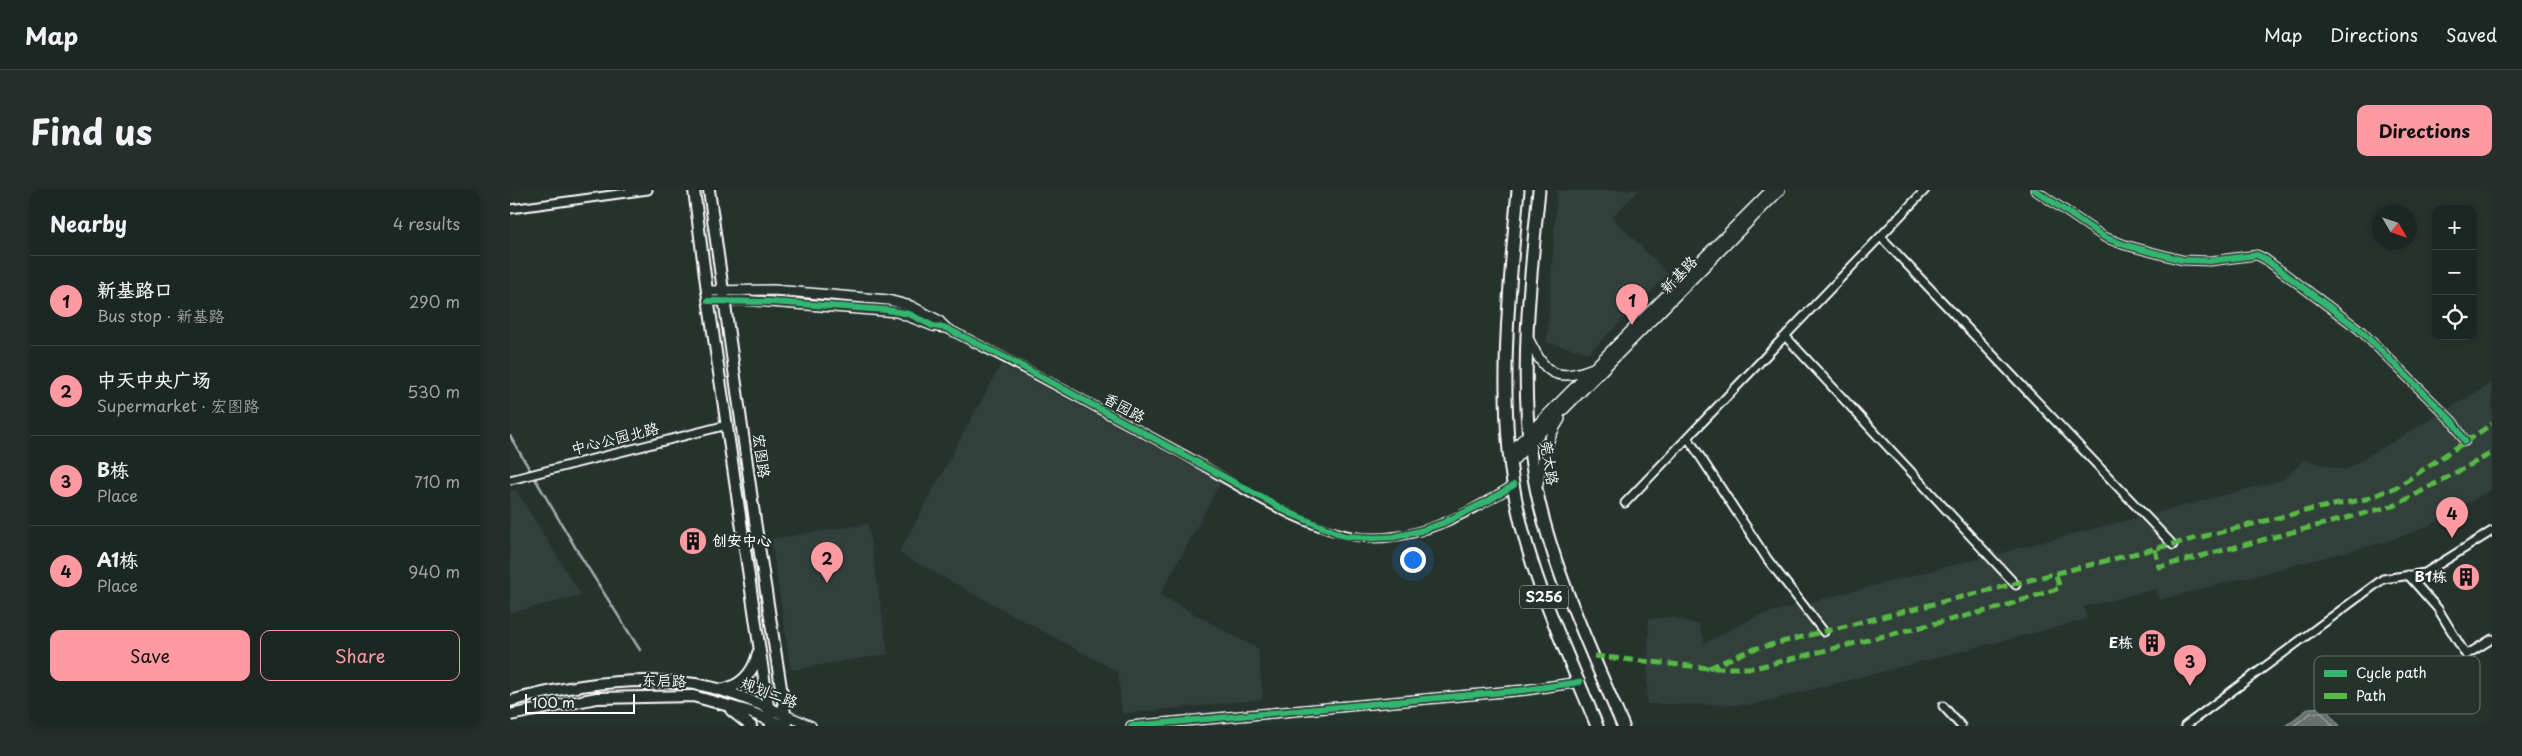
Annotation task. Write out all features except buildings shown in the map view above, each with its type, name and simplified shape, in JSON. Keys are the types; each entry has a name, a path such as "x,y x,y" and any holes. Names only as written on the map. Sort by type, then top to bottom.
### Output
{"main road":[{"name":"宏图路","path":"694,190 770,723"},
{"name":"宏图路","path":"709,190 786,726"},
{"name":"S256","path":"1518,190 1506,368 1510,458 1514,485 1518,509 1535,572 1598,726"},
{"name":"莞太路","path":"1539,190 1526,334 1525,370 1529,439 1538,489 1558,568 1623,726"},
{"path":"716,690 736,685 747,677 754,667 759,648"},
{"name":"东启路","path":"510,701 593,685 642,680 696,684 716,690"},
{"name":"规划二路","path":"716,690 785,715"},
{"name":"东启路","path":"510,715 598,698 692,696 722,704 770,723 786,726"},
{"path":"722,704 751,726"}],"street":[{"path":"510,209 648,190"},
{"name":"新基路","path":"1510,458 1771,190"},
{"name":"新基路","path":"1529,439 1566,408 1780,190"},
{"path":"1625,503 1925,190"},
{"path":"2035,190 2104,237 2125,245 2182,260 2210,261 2257,254 2360,330 2453,422 2465,441"},
{"path":"1881,237 2173,545"},
{"name":"香园路","path":"708,296 723,295 897,312 933,326 946,328 1014,362 1290,513 1344,536 1394,537 1420,531 1452,518 1514,485"},
{"path":"1526,334 1536,357 1544,367 1554,373 1574,374 1598,366"},
{"path":"1786,337 2016,585"},
{"path":"1538,489 1540,468 1549,437 1566,408"},
{"name":"中心公园北路","path":"513,479 727,425"},
{"path":"1688,438 1768,560 1824,632"},
{"path":"2185,726 2383,579 2425,573 2492,531"},
{"path":"2408,575 2438,609 2466,655 2492,639"},
{"path":"1131,726 1524,690 1580,682"},
{"path":"1943,706 1961,726"},
{"name":"规划二路","path":"785,715 811,726"}],"shaded area":[{"path":"1557,190 1639,190 1612,217 1668,274 1589,353 1547,342"},
{"path":"1001,364 1221,482 1160,595 1258,649 1263,699 1122,714 1118,672 899,553"},
{"path":"2492,383 2492,489 2440,520 2412,533 2384,542 2159,600 2156,589 2084,607 2087,619 1752,705 1647,704 1649,619 1673,617 1699,625 1705,643 1760,615 2283,480 2304,460 2345,470"},
{"path":"516,490 581,595 510,613 510,491"},
{"path":"868,524 888,654 791,670 771,539"}],"water":[{"path":"2309,708 2314,708 2314,714 2330,714 2340,726 2285,726"}],"waterway":[{"path":"510,436 578,552 640,650"}],"marked path":[{"path":"1709,668 1750,650 2313,509 2366,499 2397,487 2492,424"},
{"path":"2155,549 2159,567 2396,505 2492,453"},
{"path":"1594,656 1709,668 1754,668 1998,608 2060,588 2056,575"}],"cycle path":[{"path":"2035,190 2104,237 2125,245 2182,260 2210,261 2257,255 2265,259 2360,330 2453,422 2465,441"},
{"path":"708,301 771,302 887,310 909,314 933,326 946,328 1014,362 1290,513 1344,536 1394,537 1420,531 1443,523 1488,501 1514,485"},
{"path":"1131,726 1525,690 1580,682"}],"place":[{"name":"新基路口","path":"1632,325"},
{"name":"A1栋","path":"2452,538"},
{"name":"创安中心","path":"693,541"},
{"name":"B1栋","path":"2466,577"},
{"name":"中天中央广场","path":"827,583"},
{"name":"E栋","path":"2152,643"},
{"name":"B栋","path":"2190,686"}]}
